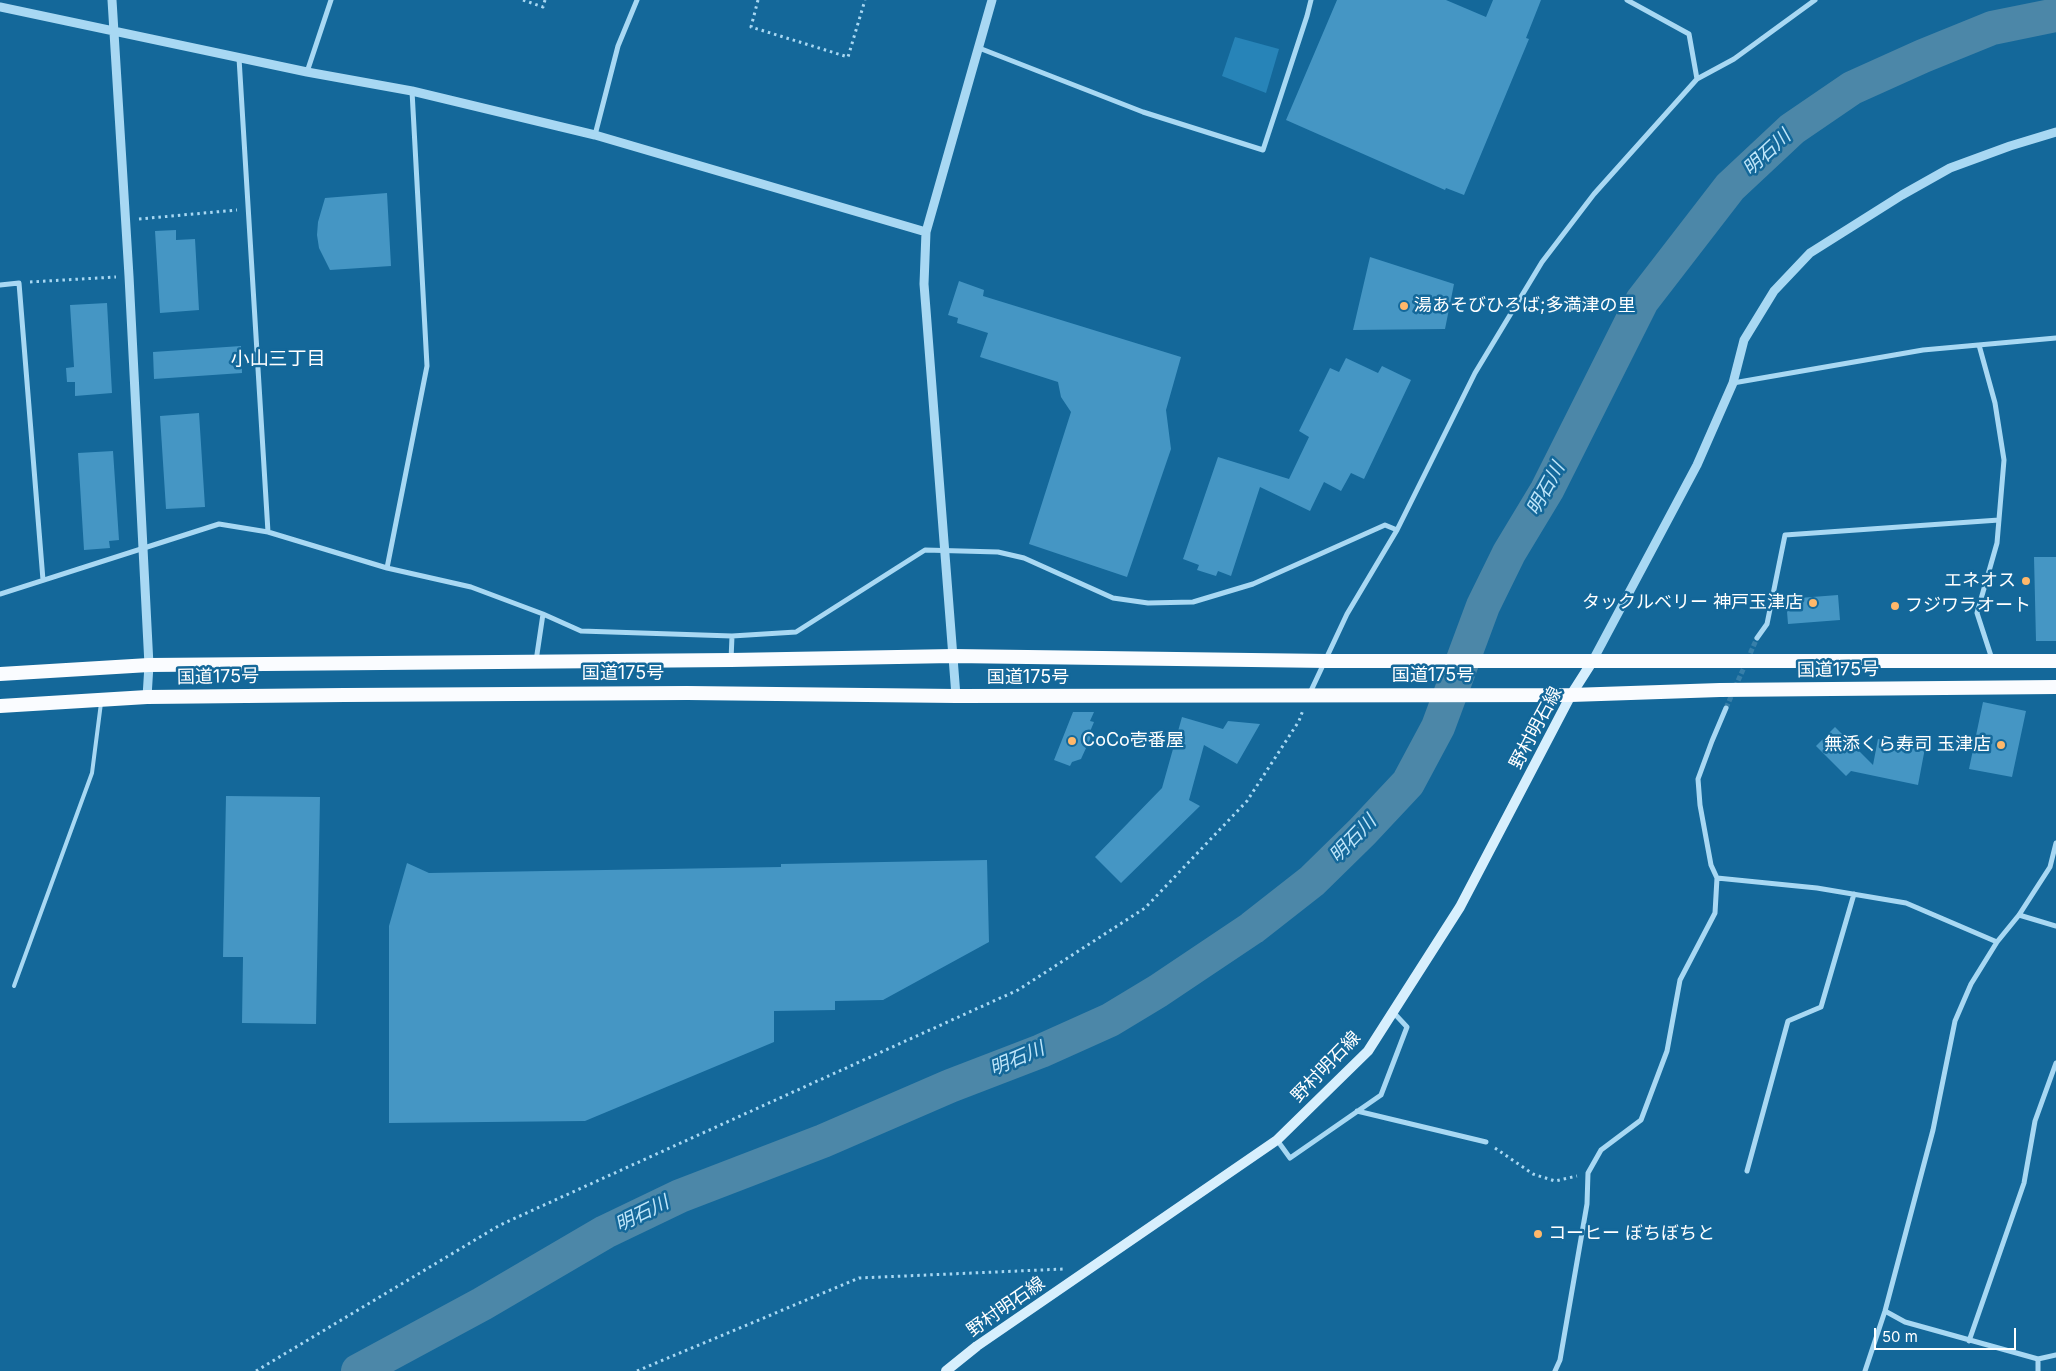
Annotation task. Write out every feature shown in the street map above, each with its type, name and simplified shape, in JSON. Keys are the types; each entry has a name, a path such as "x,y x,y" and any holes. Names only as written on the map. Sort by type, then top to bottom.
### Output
{"highway":[{"name":"国道175号","path":"0,674 149,665 731,660 953,656 1592,662 2056,660"},
{"name":"国道175号","path":"0,706 148,697 677,693 956,696 1571,695 1720,690 2056,686"}],"main road":[{"name":"野村明石線","path":"946,1371 977,1346 1277,1140 1368,1052 1460,907 1571,695 1592,662"}],"street":[{"path":"112,0 130,276 149,665 148,697"},
{"path":"307,72 331,0"},
{"path":"595,135 618,46 637,0"},
{"path":"956,696 924,284 926,232 992,0"},
{"path":"978,48 1143,112 1263,150 1308,16 1311,0"},
{"path":"1628,0 1689,34 1697,79"},
{"path":"1308,696 1347,614 1397,530 1475,373 1542,262 1594,194 1697,79 1734,59 1815,0"},
{"path":"0,6 239,58 412,91 595,135 926,232"},
{"path":"239,58 268,532"},
{"path":"387,568 427,366 412,91"},
{"path":"1592,662 1697,465 1733,383 1744,340 1774,291 1810,254 1902,195 1950,168 2010,146 2056,132"},
{"path":"0,285 20,283 43,580"},
{"path":"1733,383 1923,350 2056,338"},
{"path":"1979,345 1995,403 2004,460 1997,543 1977,613 1992,660"},
{"path":"1757,638 1767,624 1785,535 1998,520"},
{"path":"0,594 219,524 268,532 387,568 471,587 543,614 581,631 732,636 796,632 925,550 998,552 1024,558 1113,598 1148,603 1193,602 1253,584 1385,525 1397,530"},
{"path":"536,661 543,614"},
{"path":"731,660 732,636"},
{"path":"1555,1371 1560,1360 1586,1204 1588,1173 1601,1150 1641,1120 1667,1051 1680,980 1715,913 1717,878 1711,865 1700,805 1698,779 1726,708"},
{"path":"1865,1371 1884,1311 1933,1130 1955,1021 1971,984 1997,942 2019,915 2050,867 2056,843"},
{"path":"1717,878 1817,888 1906,903 1997,942"},
{"path":"1747,1171 1788,1021 1821,1007 1854,894"},
{"path":"2019,915 2056,926"},
{"path":"1277,1140 1290,1158 1381,1095 1407,1027 1393,1012"},
{"path":"1968,1341 2024,1183 2035,1121 2056,1063"},
{"path":"1357,1111 1486,1142"},
{"path":"1884,1311 1905,1322 2038,1359 2056,1355"},
{"path":"2038,1359 2038,1371"}],"lane":[{"path":"14,986 92,773 101,699"}],"path":[{"path":"522,0 544,6 546,0"},
{"path":"758,0 751,27 848,57 865,0"},
{"path":"126,220 247,209"},
{"path":"20,283 130,276"},
{"path":"256,1371 500,1225 1018,990 1145,908 1247,801 1299,721 1308,696"},
{"path":"1486,1142 1533,1174 1555,1181 1588,1173"},
{"path":"637,1371 859,1278 1091,1268"}],"shaded area":[{"path":"1235,37 1279,49 1266,93 1222,76"}],"building":[{"path":"1337,0 1446,0 1486,17 1493,0 1541,0 1526,38 1529,39 1464,195 1446,188 1445,190 1286,120"},
{"path":"387,193 391,266 330,270 319,248 317,235 318,222 325,198"},
{"path":"176,230 176,240 195,239 199,310 160,313 155,231"},
{"name":"湯あそびひろば;多満津の里","path":"1370,257 1454,284 1445,329 1353,330"},
{"path":"959,281 984,290 983,296 1181,357 1166,410 1171,449 1127,577 1029,544 1071,412 1061,397 1058,382 980,357 988,333 957,323 958,318 948,315"},
{"path":"107,303 112,393 75,396 75,382 67,382 66,368 74,367 70,305"},
{"path":"241,346 242,373 154,379 153,352"},
{"path":"1346,358 1378,373 1382,366 1411,380 1364,479 1351,473 1341,491 1324,482 1310,511 1260,487 1231,576 1218,571 1216,576 1197,570 1199,565 1183,559 1218,457 1289,479 1309,437 1299,431 1330,368 1339,372"},
{"path":"199,413 205,507 166,509 160,416"},
{"path":"113,451 119,540 109,541 110,548 84,550 78,453"},
{"path":"2034,557 2056,557 2056,641 2036,641"},
{"path":"1838,595 1840,620 1788,624 1786,599"},
{"path":"1983,702 2026,711 2012,777 1969,769"},
{"path":"1073,712 1094,712 1090,721 1094,722 1089,734 1092,735 1081,759 1072,762 1070,766 1054,760"},
{"path":"1182,717 1223,729 1228,721 1260,724 1237,764 1204,745 1189,800 1200,806 1121,883 1095,857 1162,788"},
{"path":"1835,727 1873,765 1878,739 1925,748 1918,785 1851,771 1846,776 1816,746"},
{"path":"226,796 320,797 316,1024 242,1023 243,957 223,957"},
{"path":"987,860 989,942 883,1000 835,1001 835,1010 774,1011 774,1042 585,1121 389,1123 389,926 407,863 429,873 781,867 781,864"}],"waterway":[{"name":"明石川","path":"358,1371 482,1304 605,1232 680,1196 823,1141 950,1086 1041,1051 1110,1020 1158,991 1252,928 1312,881 1408,783 1438,727 1483,606 1509,553 1547,490 1642,301 1730,187 1792,129 1852,88 1992,28 2056,15"}],"tunnel":[{"path":"1726,708 1757,638"}],"place":[{"name":"湯あそびひろば;多満津の里","path":"1404,306"},
{"name":"エネオス","path":"2026,581"},
{"name":"タックルベリー 神戸玉津店","path":"1813,603"},
{"name":"フジワラオート","path":"1895,606"},
{"name":"CoCo壱番屋","path":"1072,741"},
{"name":"無添くら寿司 玉津店","path":"2001,745"},
{"name":"コーヒー ぼちぼちと","path":"1538,1234"}],"district":[{"name":"小山三丁目","path":"278,359"}]}
